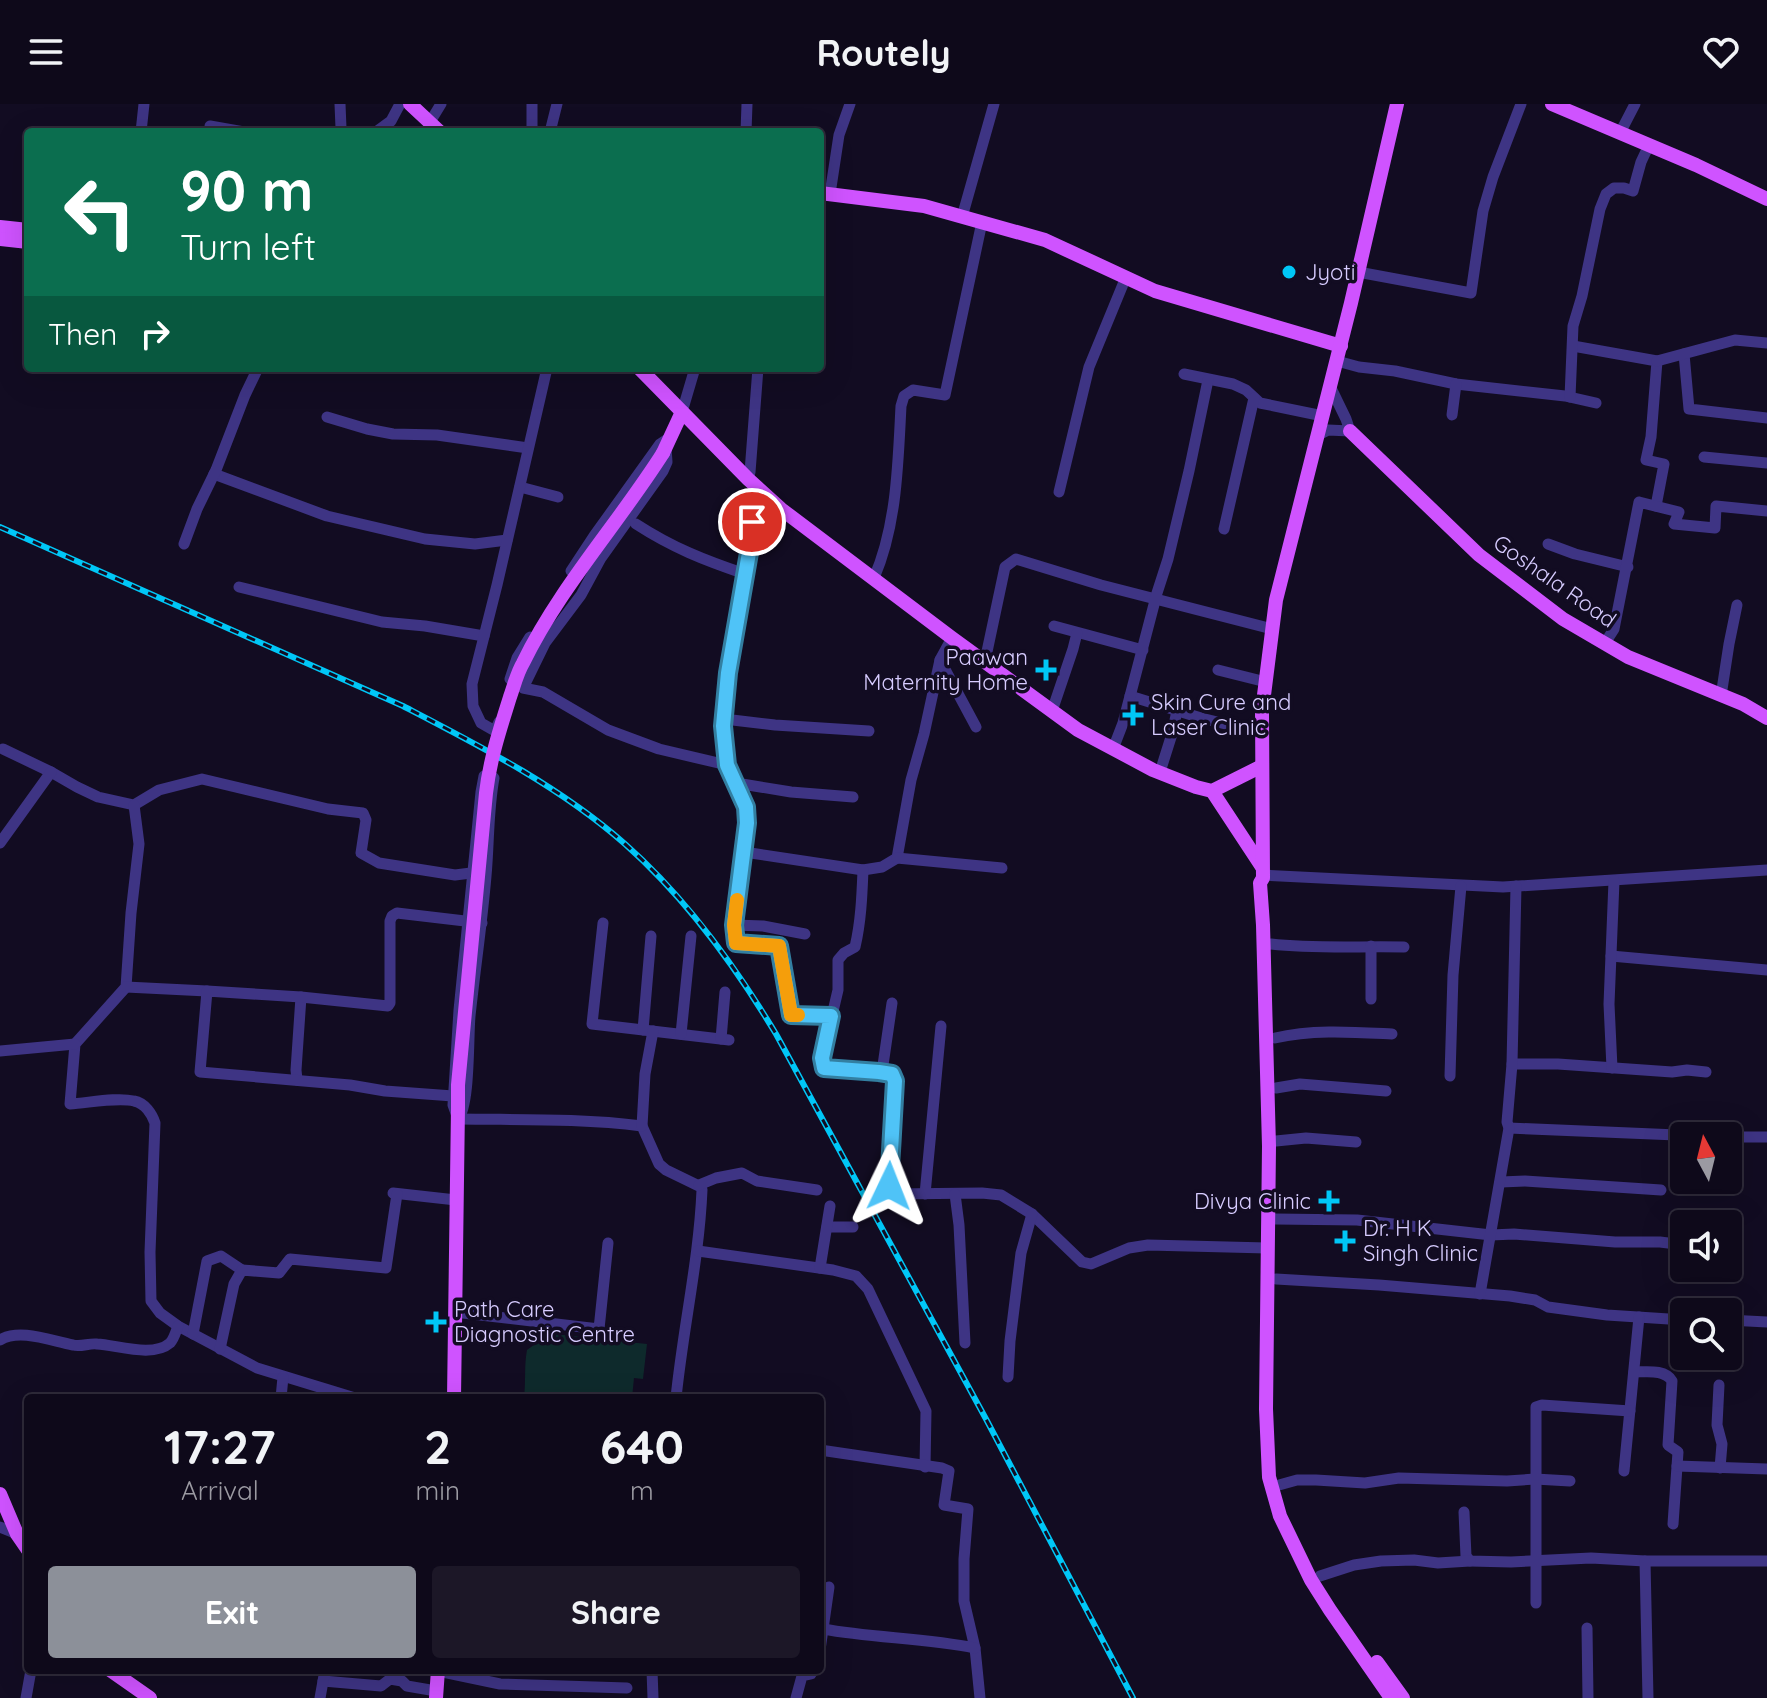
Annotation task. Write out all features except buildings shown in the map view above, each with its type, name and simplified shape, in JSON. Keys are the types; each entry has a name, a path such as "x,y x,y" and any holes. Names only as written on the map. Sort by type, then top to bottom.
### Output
{"main road":[{"path":"410,104 435,127"},
{"path":"1391,1698 1311,1580 1280,1516 1269,1477 1266,1409 1269,1146 1260,883 1262,711 1276,600 1341,346 1397,104"},
{"path":"1552,104 1696,165 1767,199"},
{"path":"825,194 924,206 1045,240 1155,291 1341,346"},
{"path":"0,230 24,232"},
{"path":"0,239 24,242"},
{"path":"643,372 781,509 1078,730 1160,772 1212,791 1262,766"},
{"path":"454,1394 456,1107 486,793 496,739 521,666 537,636 666,446 682,412"},
{"name":"Goshala Road","path":"1350,431 1479,555 1563,619 1628,657 1767,718"},
{"path":"1212,791 1267,881 1276,1088 1275,1427 1279,1485 1320,1576 1343,1615 1403,1698"},
{"path":"0,1494 23,1533"},
{"path":"116,1674 150,1698"},
{"path":"436,1694 438,1674"}],"street":[{"path":"141,128 144,104"},
{"path":"340,104 341,128"},
{"path":"381,128 391,121 400,104"},
{"path":"435,127 441,104"},
{"path":"532,104 532,128"},
{"path":"551,128 557,104"},
{"path":"746,128 747,104"},
{"path":"825,194 850,104"},
{"path":"962,217 994,104"},
{"path":"1358,272 1471,293 1483,211 1521,104"},
{"path":"1620,133 1635,104"},
{"path":"210,126 221,128"},
{"path":"1570,397 1573,326 1600,209 1606,194 1614,188 1633,191 1649,145"},
{"path":"874,578 887,542 904,396 913,390 945,395 982,222"},
{"path":"1059,492 1089,367 1126,277"},
{"path":"1573,346 1657,361 1735,340 1767,343"},
{"path":"1684,354 1689,409 1767,418"},
{"path":"1337,361 1456,384 1570,397 1596,403"},
{"path":"1656,506 1664,464 1646,460 1651,437 1657,361"},
{"path":"184,544 255,372"},
{"path":"546,372 472,684 473,706 481,723 495,731 517,658 594,536 660,444 666,446 667,462 663,471 601,558 581,595 545,643 523,688 543,692 608,730 659,749 727,765"},
{"path":"682,412 694,372"},
{"path":"758,372 745,574 728,673 724,719 727,765 746,807 744,852 734,925 736,943 779,946 791,1015 831,1016"},
{"path":"1184,374 1233,384 1246,390 1260,403 1323,416"},
{"path":"1113,749 1179,517 1208,380"},
{"path":"1452,415 1456,384"},
{"path":"1318,435 1328,430 1350,431 1330,386"},
{"path":"1224,529 1254,398"},
{"path":"327,417 393,434 437,435 528,448"},
{"path":"1704,457 1767,463"},
{"path":"214,474 327,516 425,539 475,544 507,540"},
{"path":"520,487 558,497"},
{"path":"1605,643 1614,629 1639,502 1679,512 1674,524 1715,528 1716,506 1767,511"},
{"path":"636,524 663,542 702,560 745,574"},
{"path":"1548,544 1628,567"},
{"path":"985,661 1005,567 1016,559 1272,629"},
{"path":"239,587 382,622 484,636"},
{"path":"1721,696 1737,605"},
{"path":"1054,626 1143,650"},
{"path":"1052,711 1077,633"},
{"path":"897,858 911,780 940,660 952,638"},
{"path":"940,660 976,727"},
{"path":"1218,670 1266,682"},
{"path":"1130,696 1262,733"},
{"path":"1160,772 1177,711"},
{"path":"724,719 869,731"},
{"path":"3,749 98,797 134,805 159,790 202,779 328,809 363,813 366,820 361,853 379,863 455,875 487,871"},
{"path":"0,843 51,772"},
{"path":"484,776 494,778 462,1115 456,1107 459,1010 468,922 484,776"},
{"path":"736,783 791,792 853,797"},
{"path":"134,805 139,844 126,987 75,1044 70,1104 136,1101 154,1118 151,1301 160,1313 178,1326 257,1368 339,1394"},
{"path":"744,852 863,870 882,867 897,858 1002,868"},
{"path":"863,870 857,939 855,947 838,960 838,990 822,1058 824,1068 892,1074 895,1081 889,1186 893,1194 1001,1195 1032,1214 1082,1262 1091,1264 1129,1248 1148,1245 1267,1248"},
{"path":"1262,874 1503,887 1767,870"},
{"path":"1612,1068 1609,1004 1614,881"},
{"path":"1450,1076 1453,975 1461,886"},
{"path":"1480,1294 1509,1128 1516,886"},
{"path":"126,987 301,997 388,1006 392,916 397,913 482,923"},
{"path":"603,923 592,1024 725,1039 725,992"},
{"path":"734,925 763,926 805,934"},
{"path":"651,936 642,1126 659,1164 699,1185 702,1190 698,1251 684,1325 676,1394"},
{"path":"681,1034 691,936"},
{"path":"1271,944 1404,947"},
{"path":"1371,946 1371,999"},
{"path":"1611,956 1767,970"},
{"path":"207,991 200,1072 350,1085 456,1107 642,1126"},
{"path":"297,1080 301,997"},
{"path":"882,1072 892,1003"},
{"path":"925,1194 941,1026"},
{"path":"1275,1038 1347,1032 1392,1034"},
{"path":"0,1051 75,1044"},
{"path":"1512,1064 1706,1072"},
{"path":"1276,1088 1300,1084 1386,1091"},
{"path":"1509,1128 1670,1135"},
{"path":"1742,1137 1767,1137"},
{"path":"1276,1141 1306,1138 1356,1142"},
{"path":"699,1185 742,1173 757,1181 817,1190"},
{"path":"1501,1182 1661,1190"},
{"path":"193,1334 207,1261 221,1256 242,1270 279,1273 290,1259 386,1268 395,1194 456,1200"},
{"path":"955,1194 965,1343"},
{"path":"820,1268 830,1206"},
{"path":"1008,1377 1021,1253 1032,1214"},
{"path":"1275,1219 1357,1220 1491,1235 1670,1243"},
{"path":"827,1227 853,1227"},
{"path":"454,1312 599,1329 608,1243"},
{"path":"698,1251 856,1276 868,1289 926,1411 925,1467"},
{"path":"220,1349 234,1284 242,1270"},
{"path":"1276,1279 1480,1294 1535,1300 1548,1307 1670,1319"},
{"path":"1624,1471 1639,1317"},
{"path":"1742,1321 1767,1322"},
{"path":"0,1340 18,1335 78,1346 97,1344 159,1349 172,1342 178,1326"},
{"path":"1634,1372 1661,1373 1672,1381 1668,1445 1678,1452 1673,1524"},
{"path":"281,1394 283,1377"},
{"path":"1719,1385 1717,1425 1722,1444 1720,1468"},
{"path":"1536,1603 1536,1407 1630,1411"},
{"path":"824,1451 949,1471 944,1505 968,1509 964,1601 975,1648 980,1698"},
{"path":"1677,1466 1767,1469"},
{"path":"1279,1485 1306,1480 1365,1483 1399,1478 1570,1481"},
{"path":"1464,1512 1466,1556 1470,1561"},
{"path":"0,1527 23,1533"},
{"path":"1320,1576 1354,1565 1381,1561 1511,1562 1591,1558 1767,1561"},
{"path":"1645,1561 1648,1698"},
{"path":"824,1622 829,1587"},
{"path":"1587,1628 1588,1698"},
{"path":"824,1629 975,1648"},
{"path":"26,1698 30,1674"},
{"path":"456,1674 500,1684 627,1688"},
{"path":"652,1674 653,1698"},
{"path":"796,1698 802,1676 811,1674"},
{"path":"320,1698 324,1675 381,1686 390,1679 402,1681 407,1686 436,1694"}],"green space":[{"path":"554,1334 647,1344 643,1379 634,1378 632,1394 524,1394 527,1350"}],"railway":[{"path":"0,527 403,706 461,736 546,785 600,823 647,865 689,909 726,957 776,1034 986,1419 1133,1698"}],"slow traffic":[{"path":"737,900 734,925 736,943 779,946 791,1015 798,1015"}],"place":[{"name":"Jyoti","path":"1289,272"},
{"name":"Paawan Maternity Home","path":"1046,670"},
{"name":"Skin Cure and Laser Clinic","path":"1133,715"},
{"name":"Divya Clinic","path":"1329,1201"},
{"name":"Dr. H K Singh Clinic","path":"1345,1241"},
{"name":"Path Care Diagnostic Centre","path":"436,1322"}],"route":[{"path":"752,522 728,673 723,726 727,765 746,807 747,823 734,925 736,943 779,946 791,1015 831,1016 822,1058 824,1068 892,1074 895,1081 889,1186"}]}
